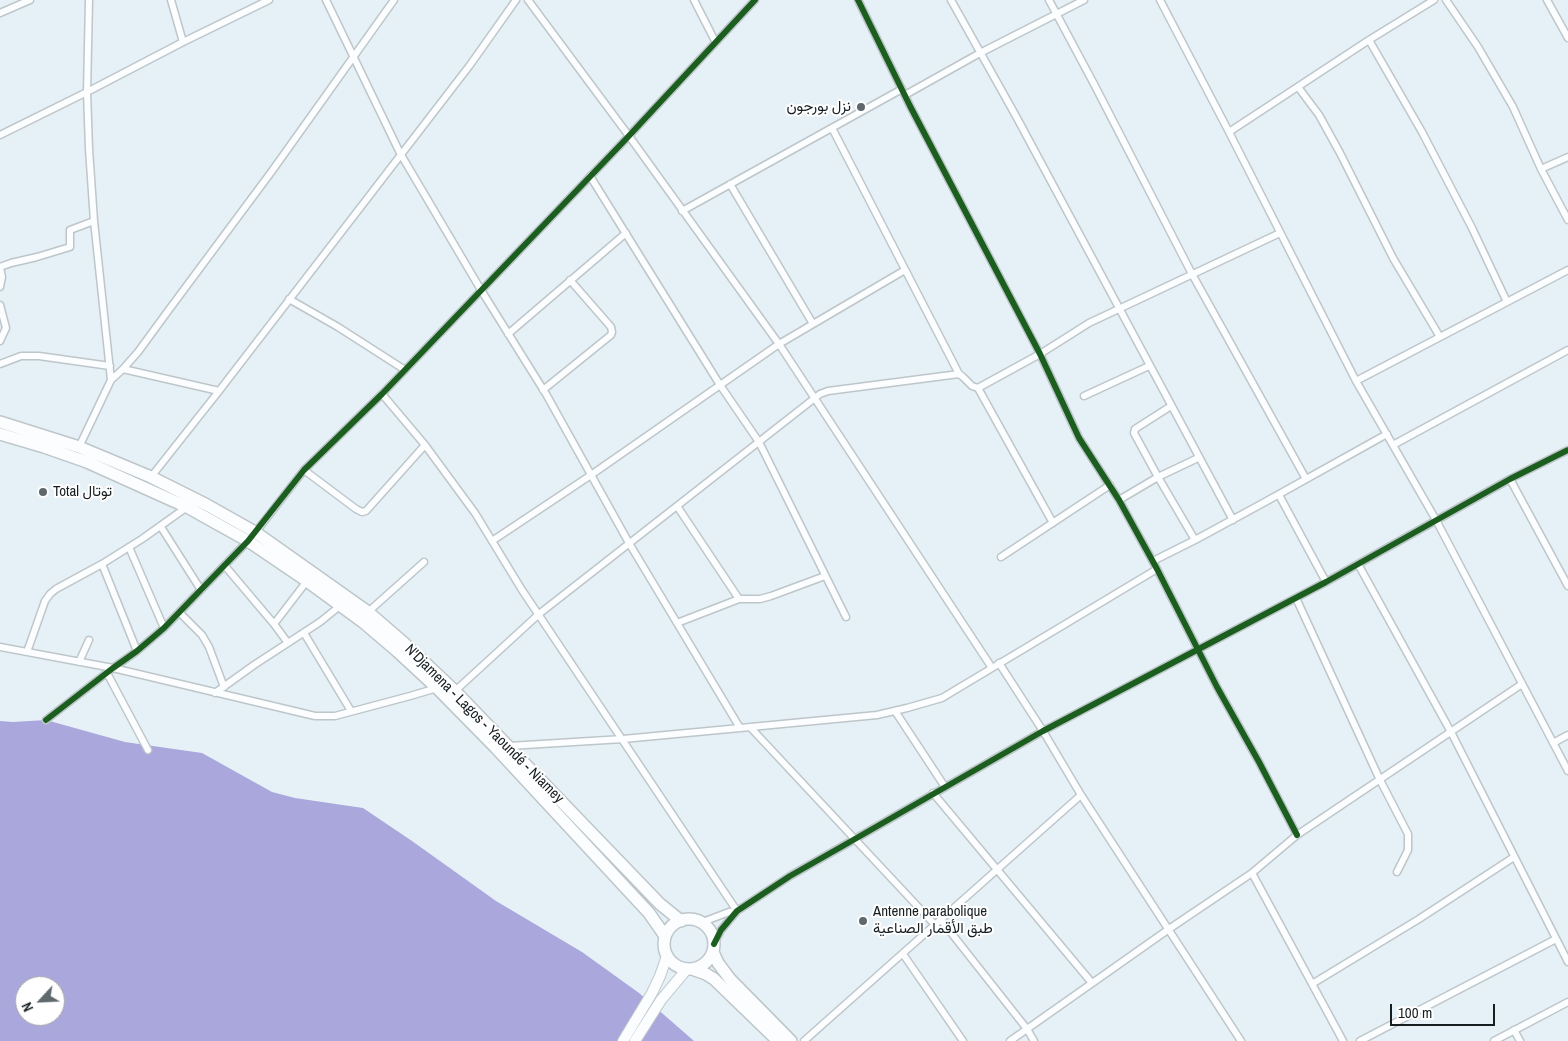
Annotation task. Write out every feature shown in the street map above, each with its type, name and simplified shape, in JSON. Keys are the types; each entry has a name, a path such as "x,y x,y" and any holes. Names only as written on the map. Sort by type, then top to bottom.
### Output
{"highway":[{"name":"N'Djamena - Lagos - Yaoundé - Niamey","path":"0,422 79,447 151,477 207,505 368,612 404,642 455,691 660,904 681,921"},
{"name":"N'Djamena - Lagos - Yaoundé - Niamey","path":"0,434 87,462 252,536 397,651 437,688 496,748 649,913 666,936"},
{"path":"778,1041 706,974 673,964 667,956 664,946 671,926 681,921 691,920 700,923 708,929 718,963 730,979 791,1041"},
{"path":"690,969 706,962 713,948"}],"main road":[{"path":"623,1041 652,993 667,956"},
{"path":"635,1041 661,1000 690,969"}],"street":[{"path":"89,0 87,92 89,149 94,221 111,380"},
{"path":"171,0 183,42"},
{"path":"0,135 268,0"},
{"path":"326,0 400,153 543,390 629,543 740,728"},
{"path":"79,447 111,380 143,345 266,179 394,0"},
{"path":"151,477 470,65 516,0"},
{"path":"528,0 779,344 992,668"},
{"path":"694,0 716,42"},
{"path":"46,720 137,651 180,613 252,536 304,470 382,394 629,136 755,0"},
{"path":"858,0 903,92 1040,354 1079,438 1110,485 1153,561 1217,687 1297,835"},
{"path":"952,0 1233,520"},
{"path":"1049,0 1192,274 1306,479"},
{"path":"682,211 832,128 1084,0"},
{"path":"1160,0 1230,132 1356,381 1436,520 1568,770"},
{"path":"1230,132 1369,40 1434,0"},
{"path":"1446,0 1478,47 1513,108 1541,170 1568,220"},
{"path":"1547,0 1568,38"},
{"path":"0,13 25,1"},
{"path":"1369,40 1422,132 1508,302"},
{"path":"1298,87 1319,115 1393,258 1440,337"},
{"path":"832,128 958,374 972,386 978,388 1052,523"},
{"path":"1541,170 1568,157"},
{"path":"590,176 720,385 759,442 846,617"},
{"path":"730,184 813,324"},
{"path":"0,287 2,277 0,268 11,262 37,258 70,247 70,230 94,221"},
{"path":"508,334 626,233"},
{"path":"978,388 1040,354 1089,323 1280,233"},
{"path":"492,542 779,344 905,270"},
{"path":"1356,381 1568,270"},
{"path":"543,390 611,335 612,332 611,327 570,280"},
{"path":"289,299 338,327 405,370"},
{"path":"0,305 6,328 0,341"},
{"path":"1393,445 1568,350"},
{"path":"0,364 21,356 39,356 110,366"},
{"path":"1084,396 1149,366"},
{"path":"123,369 218,391"},
{"path":"455,691 539,614 815,398 828,390 958,374"},
{"path":"382,394 425,445 475,513 539,614 737,911"},
{"path":"1171,406 1134,429 1134,433 1195,540"},
{"path":"1153,561 1233,520 1387,434"},
{"path":"304,470 362,512 366,511 425,445"},
{"path":"713,948 721,930 737,911 790,876 1043,731 1326,582 1510,479 1568,450"},
{"path":"1119,500 1158,477 1198,458"},
{"path":"1510,479 1568,586"},
{"path":"1001,557 1110,485"},
{"path":"1279,495 1326,582"},
{"path":"677,506 739,599"},
{"path":"27,652 45,601 50,594 129,548 187,507"},
{"path":"161,527 201,590"},
{"path":"129,548 164,628"},
{"path":"368,612 424,562"},
{"path":"102,564 137,651"},
{"path":"1358,564 1451,732 1568,962"},
{"path":"225,566 288,643"},
{"path":"509,746 623,739 877,715 895,711 942,698 1157,569"},
{"path":"677,623 739,599 760,599 825,576"},
{"path":"274,624 307,581"},
{"path":"1296,598 1380,780 1408,834 1408,850 1397,872"},
{"path":"215,693 304,633 341,605"},
{"path":"180,613 202,635 209,647 224,687"},
{"path":"304,633 350,711"},
{"path":"79,662 89,640"},
{"path":"0,647 113,668 316,716 334,716 437,688"},
{"path":"1000,663 1081,795 1241,1041"},
{"path":"107,673 148,750"},
{"path":"1010,1041 1252,873 1297,835 1522,684"},
{"path":"895,711 945,787"},
{"path":"750,727 936,926"},
{"path":"1553,743 1568,735"},
{"path":"934,793 1092,984"},
{"path":"804,1041 936,926 1081,795"},
{"path":"1312,984 1411,924 1514,857"},
{"path":"1252,873 1343,1041"},
{"path":"700,923 729,912 737,911"},
{"path":"941,920 1027,1029 1034,1041"},
{"path":"1360,1041 1556,939"},
{"path":"903,954 963,1041"},
{"path":"1494,1041 1568,1002"},
{"path":"1514,1030 1520,1041"}],"water":[{"path":"46,720 125,742 202,753 272,792 295,798 363,808 496,901 582,952 639,993 694,1041 0,1041 0,721"}],"cycle path":[{"path":"46,720 137,651 164,628 248,541 304,470 382,394 626,139 755,0"},
{"path":"858,0 910,106 1040,354 1079,438 1119,500 1157,569 1217,687 1297,835"},
{"path":"714,944 721,930 737,911 790,876 1043,731 1326,582 1510,479 1568,450"}],"place":[{"name":"نزل بورجون","path":"861,107"},
{"name":"Total توتال","path":"43,492"},
{"name":"Antenne parabolique طبق الأقمار الصناعية","path":"863,921"}]}
